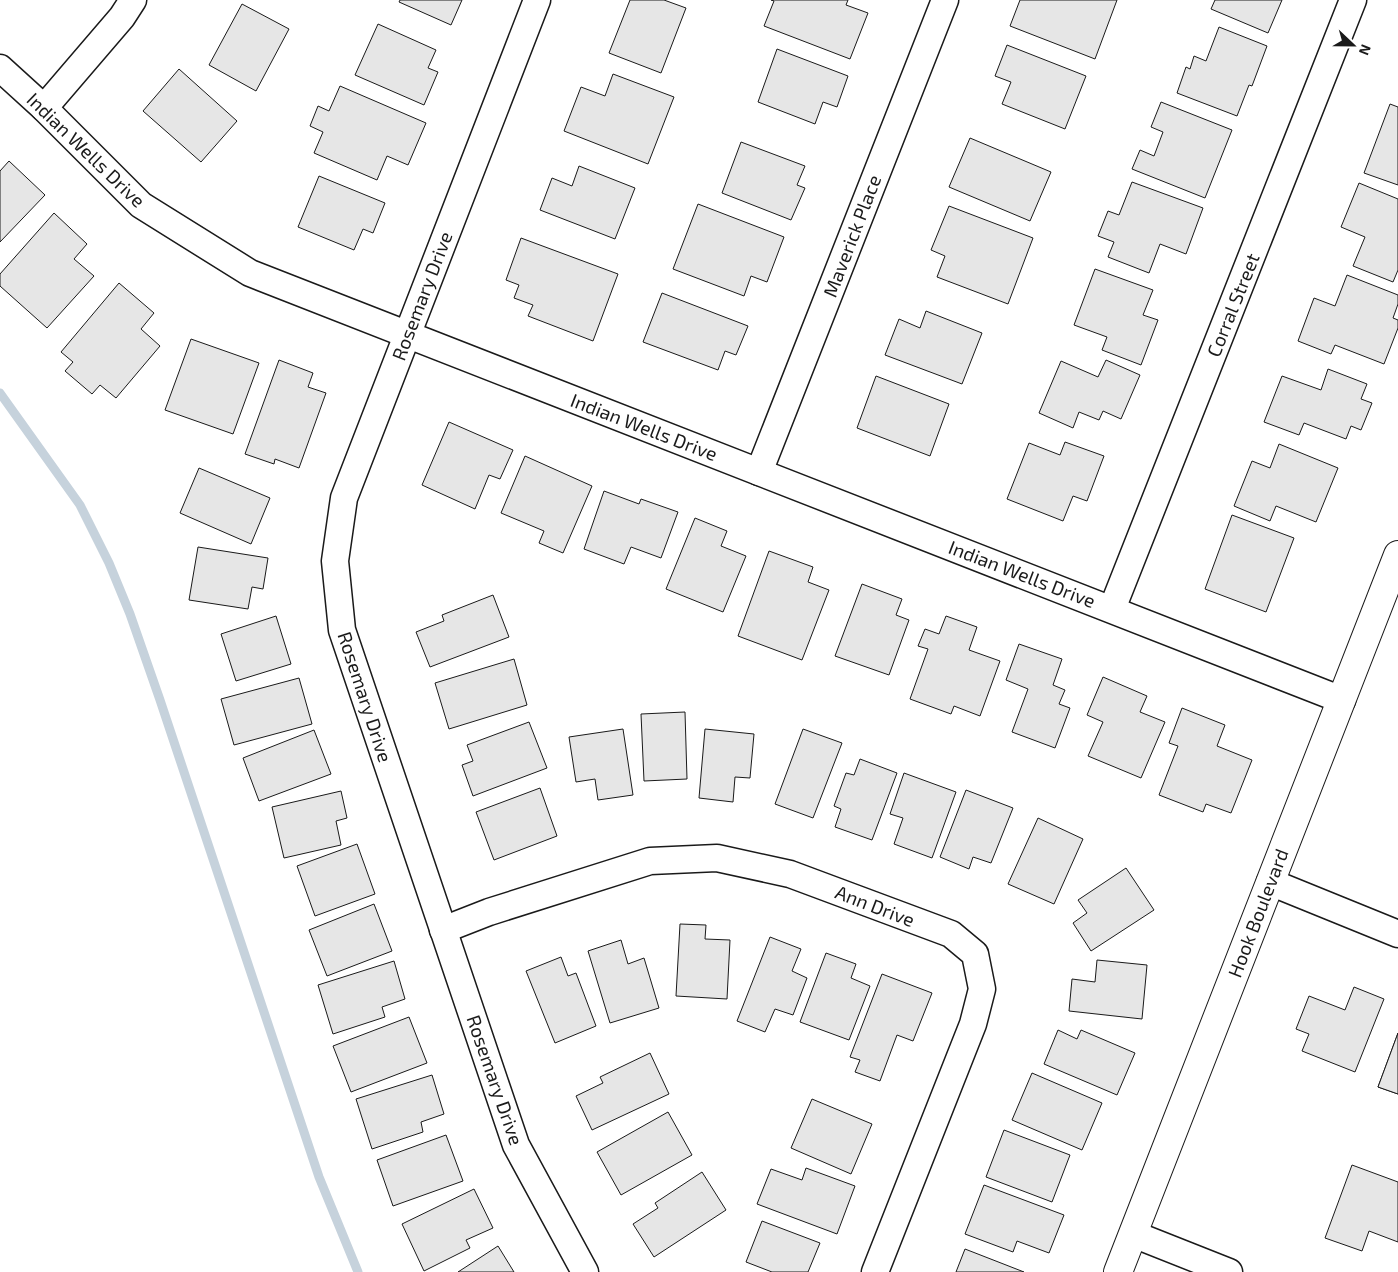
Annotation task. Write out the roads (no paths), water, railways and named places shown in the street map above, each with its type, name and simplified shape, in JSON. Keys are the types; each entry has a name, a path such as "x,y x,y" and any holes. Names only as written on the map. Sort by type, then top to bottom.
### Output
{"main road":[{"name":"Hook Boulevard","path":"1118,1272 1398,555"}],"street":[{"path":"44,108 122,17 133,0"},
{"name":"Rosemary Drive","path":"536,0 344,498 335,561 342,630 516,1145 585,1272"},
{"name":"Maverick Place","path":"759,472 945,0"},
{"name":"Corral Street","path":"1112,609 1353,0"},
{"name":"Indian Wells Drive","path":"0,68 44,108 141,205 250,273 1342,700"},
{"name":"Ann Drive","path":"443,930 489,912 650,861 716,858 790,874 951,934 975,954 982,990 973,1024 875,1272"},
{"path":"1270,882 1398,934"},
{"path":"1132,1234 1229,1272"}],"waterway":[{"path":"0,393 80,505 109,563 130,614 319,1177 358,1272"}]}
